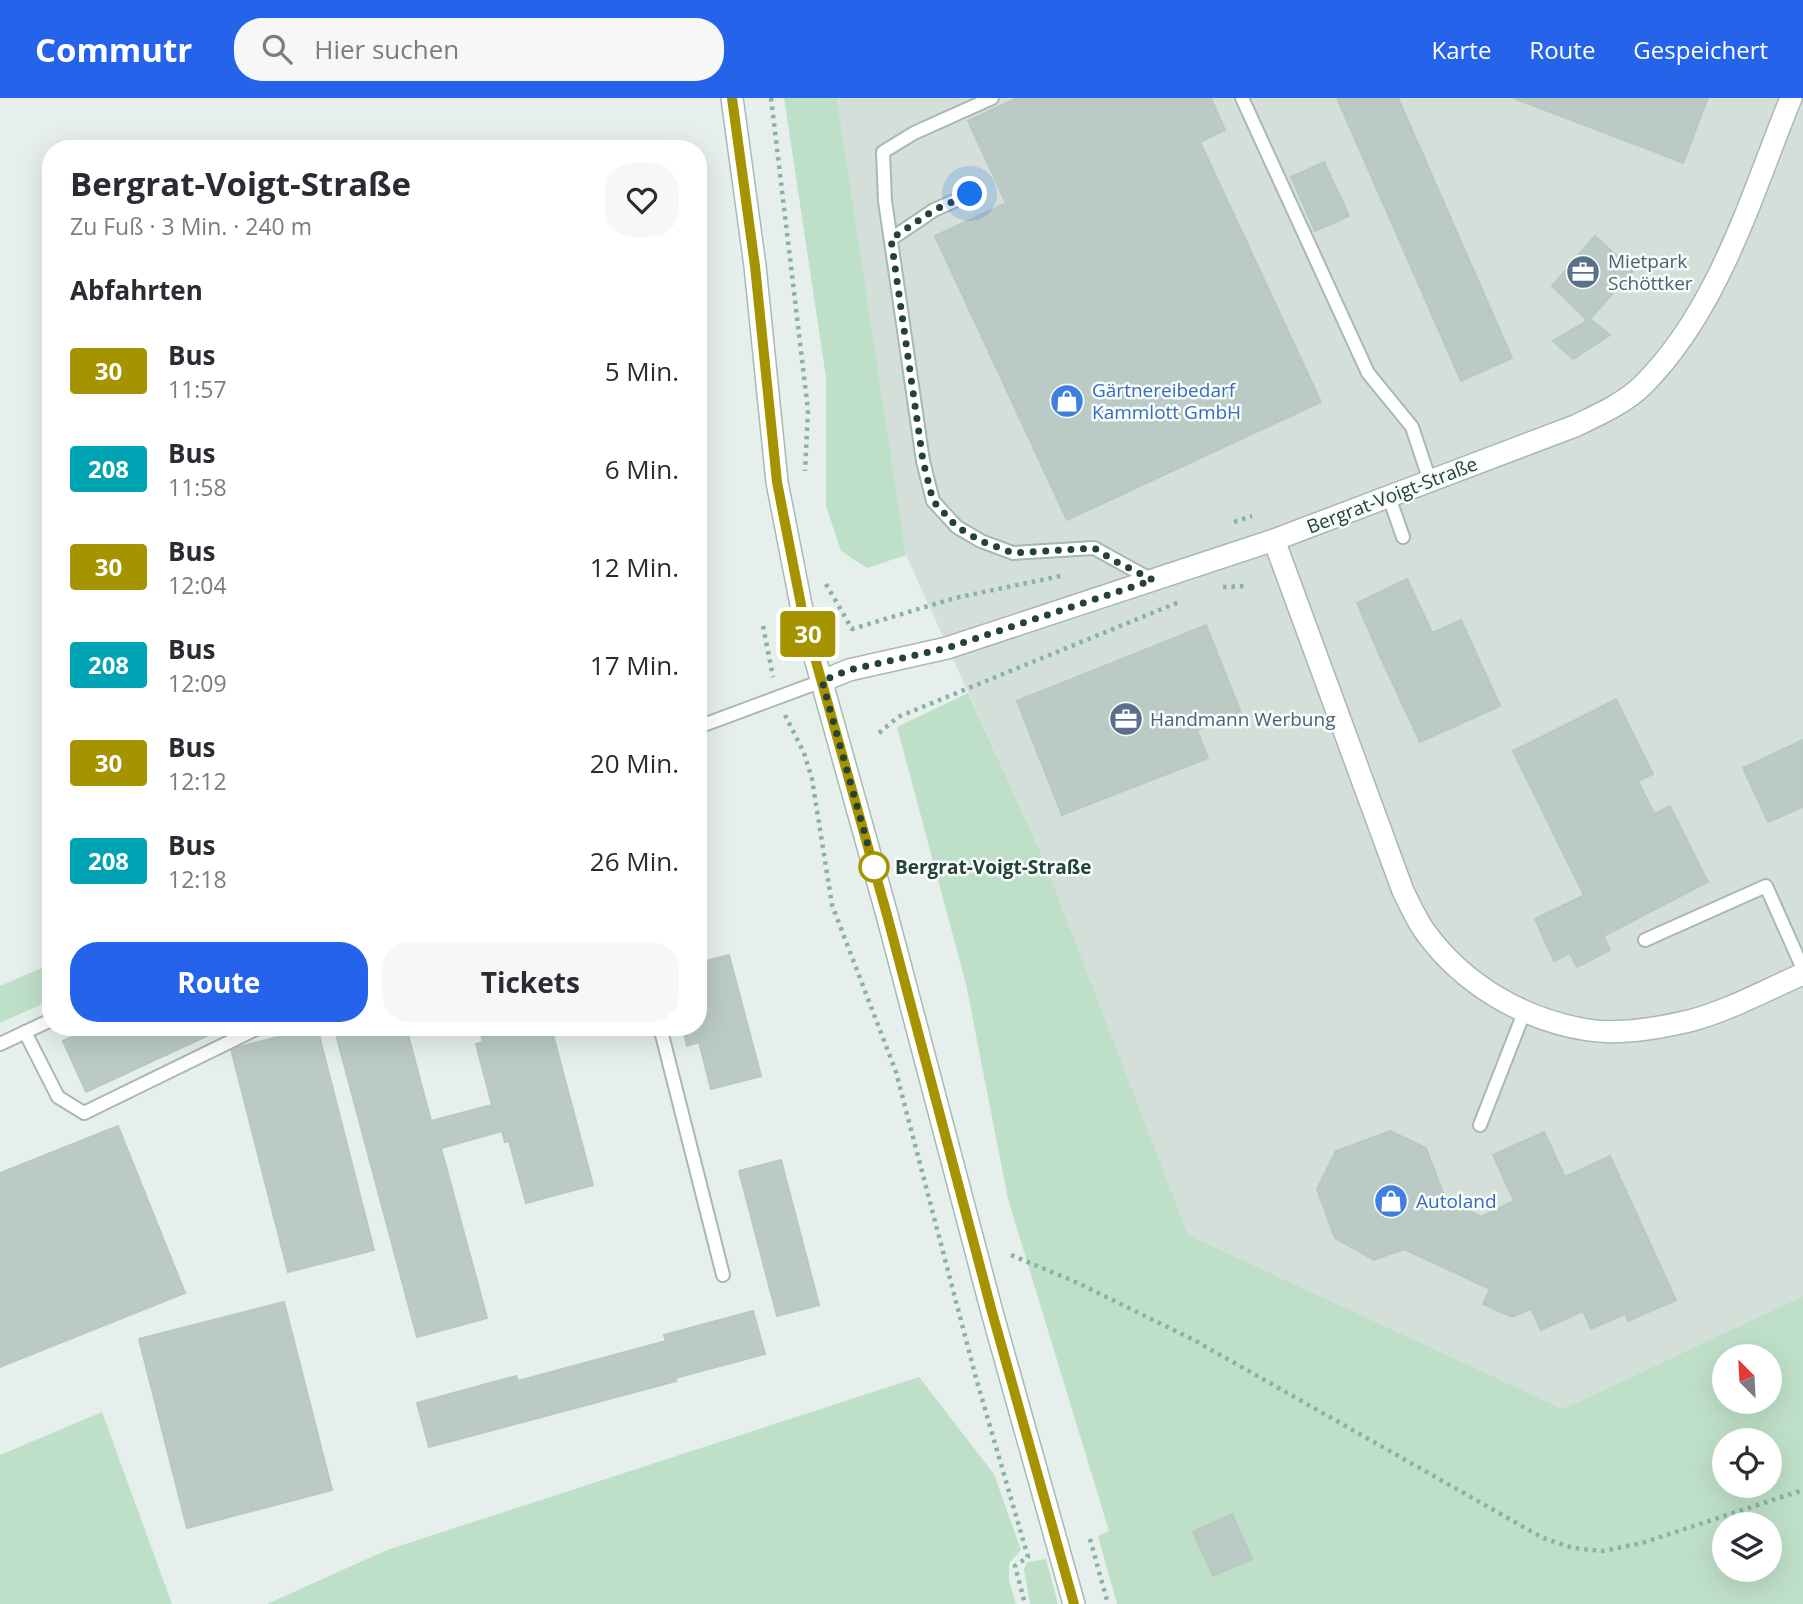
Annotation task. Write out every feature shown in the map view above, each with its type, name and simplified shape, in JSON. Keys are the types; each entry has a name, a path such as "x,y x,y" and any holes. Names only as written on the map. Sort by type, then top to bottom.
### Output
{"street":[{"path":"732,98 755,266 777,482 803,615 1074,1604"},
{"name":"Bergrat-Voigt-Straße","path":"822,681 849,670 947,648 1274,540 1575,426 1606,410 1642,387 1685,337 1723,266 1791,98"},
{"path":"1274,540 1403,891 1426,933 1459,970 1496,998 1543,1018 1589,1031 1642,1030 1691,1020 1803,971"}],"lane":[{"path":"992,98 914,133 883,152 885,201 923,461 933,501 957,527 981,541 1013,553 1094,548 1153,580"},
{"path":"1242,98 1368,373 1412,427 1430,481"},
{"path":"891,239 934,210 970,194"},
{"path":"1389,497 1403,537"},
{"path":"707,724 822,681"},
{"path":"1645,940 1766,886 1803,971"},
{"path":"1480,1125 1525,1010"},
{"path":"0,1044 42,1024"},
{"path":"25,1032 58,1097 84,1114 242,1036"},
{"path":"662,1036 723,1275"}],"path":[{"path":"771,98 808,410 805,475"},
{"path":"822,577 852,629"},
{"path":"1219,587 1246,586"},
{"path":"879,733 898,717 1182,601"},
{"path":"763,626 778,698 804,753 812,779 832,905 897,1072 976,1378 1028,1557 1015,1566 1025,1604"},
{"path":"1011,1255 1078,1283 1194,1340 1542,1538 1573,1548 1603,1551 1642,1543 1803,1490"},
{"path":"1090,1539 1108,1604"}],"shaded area":[{"path":"837,98 1803,98 1803,1296 1563,1409 1187,1235 1041,853 906,555"}],"green space":[{"path":"784,98 837,98 906,555 867,568 841,551 826,506 826,377"},
{"path":"968,693 1041,853 1188,1235 1563,1409 1803,1296 1803,1604 1117,1604 1098,1536 1109,1531 1008,1199 966,984 897,727"},
{"path":"42,968 42,1004 0,1023 0,986"},
{"path":"919,1377 994,1474 1021,1550 1009,1563 1009,1580 1016,1604 267,1604 387,1550"},
{"path":"102,1412 172,1604 0,1604 0,1455"},
{"path":"1046,1559 1058,1604 1030,1604 1024,1569 1028,1562"}],"building":[{"path":"1017,98 1211,98 1225,130 1200,142 1321,402 1138,487 968,121"},
{"path":"1337,98 1398,98 1512,358 1461,381"},
{"path":"1513,98 1655,98 1637,145"},
{"path":"1655,98 1708,98 1683,163 1637,145"},
{"path":"1324,162 1349,216 1315,231 1291,177"},
{"path":"1006,203 1138,487 1067,520 935,236"},
{"path":"1595,236 1633,271 1588,321 1552,286"},
{"path":"1590,319 1610,335 1573,359 1553,341"},
{"path":"1407,579 1432,632 1380,656 1357,603"},
{"path":"1461,620 1500,706 1420,742 1380,656"},
{"path":"1206,625 1241,713 1198,730 1162,643"},
{"path":"1162,643 1208,758 1062,815 1017,701"},
{"path":"1616,699 1653,774 1638,781 1601,707"},
{"path":"1601,707 1692,890 1604,936 1513,751"},
{"path":"1803,740 1803,807 1768,822 1743,768"},
{"path":"1670,806 1708,882 1692,890 1654,814"},
{"path":"1584,895 1610,950 1577,967 1570,953 1554,961 1535,919"},
{"path":"729,955 761,1076 711,1089 699,1042 687,1046 685,1036 707,1036 707,961"},
{"path":"74,1036 207,1036 86,1092 63,1041"},
{"path":"282,1036 319,1036 374,1250 288,1272 231,1049"},
{"path":"336,1036 408,1036 431,1121 492,1105 476,1044 483,1042 481,1036 553,1036 593,1185 526,1203 509,1141 505,1142 502,1131 441,1148 487,1318 417,1337"},
{"path":"118,1126 185,1293 0,1367 0,1173"},
{"path":"1390,1131 1426,1148 1445,1198 1481,1217 1514,1201 1493,1155 1544,1132 1565,1177 1610,1156 1676,1300 1628,1321 1625,1314 1591,1329 1583,1311 1541,1330 1531,1309 1512,1317 1483,1304 1490,1289 1404,1249 1374,1260 1335,1238 1317,1189 1336,1151"},
{"path":"781,1160 819,1305 777,1316 739,1171"},
{"path":"284,1302 332,1490 187,1528 139,1339"},
{"path":"753,1311 765,1354 675,1378 676,1381 429,1447 417,1403 516,1376 518,1381 666,1341 664,1335"},
{"path":"1232,1514 1252,1559 1213,1576 1193,1532"}],"bus line":[{"name":"30","path":"732,98 755,266 777,482 803,615 1074,1604"}],"place":[{"name":"Mietpark Schöttker","path":"1583,272"},
{"name":"Gärtnereibedarf Kammlott GmbH","path":"1067,401"},
{"name":"Handmann Werbung","path":"1126,719"},
{"name":"Bergrat-Voigt-Straße","path":"874,867"},
{"name":"Autoland","path":"1391,1201"}],"route":[{"path":"874,867 822,681 849,670 947,648 1153,580 1094,548 1013,553 981,541 957,527 933,501 923,461 891,239 934,210 970,194"}]}
